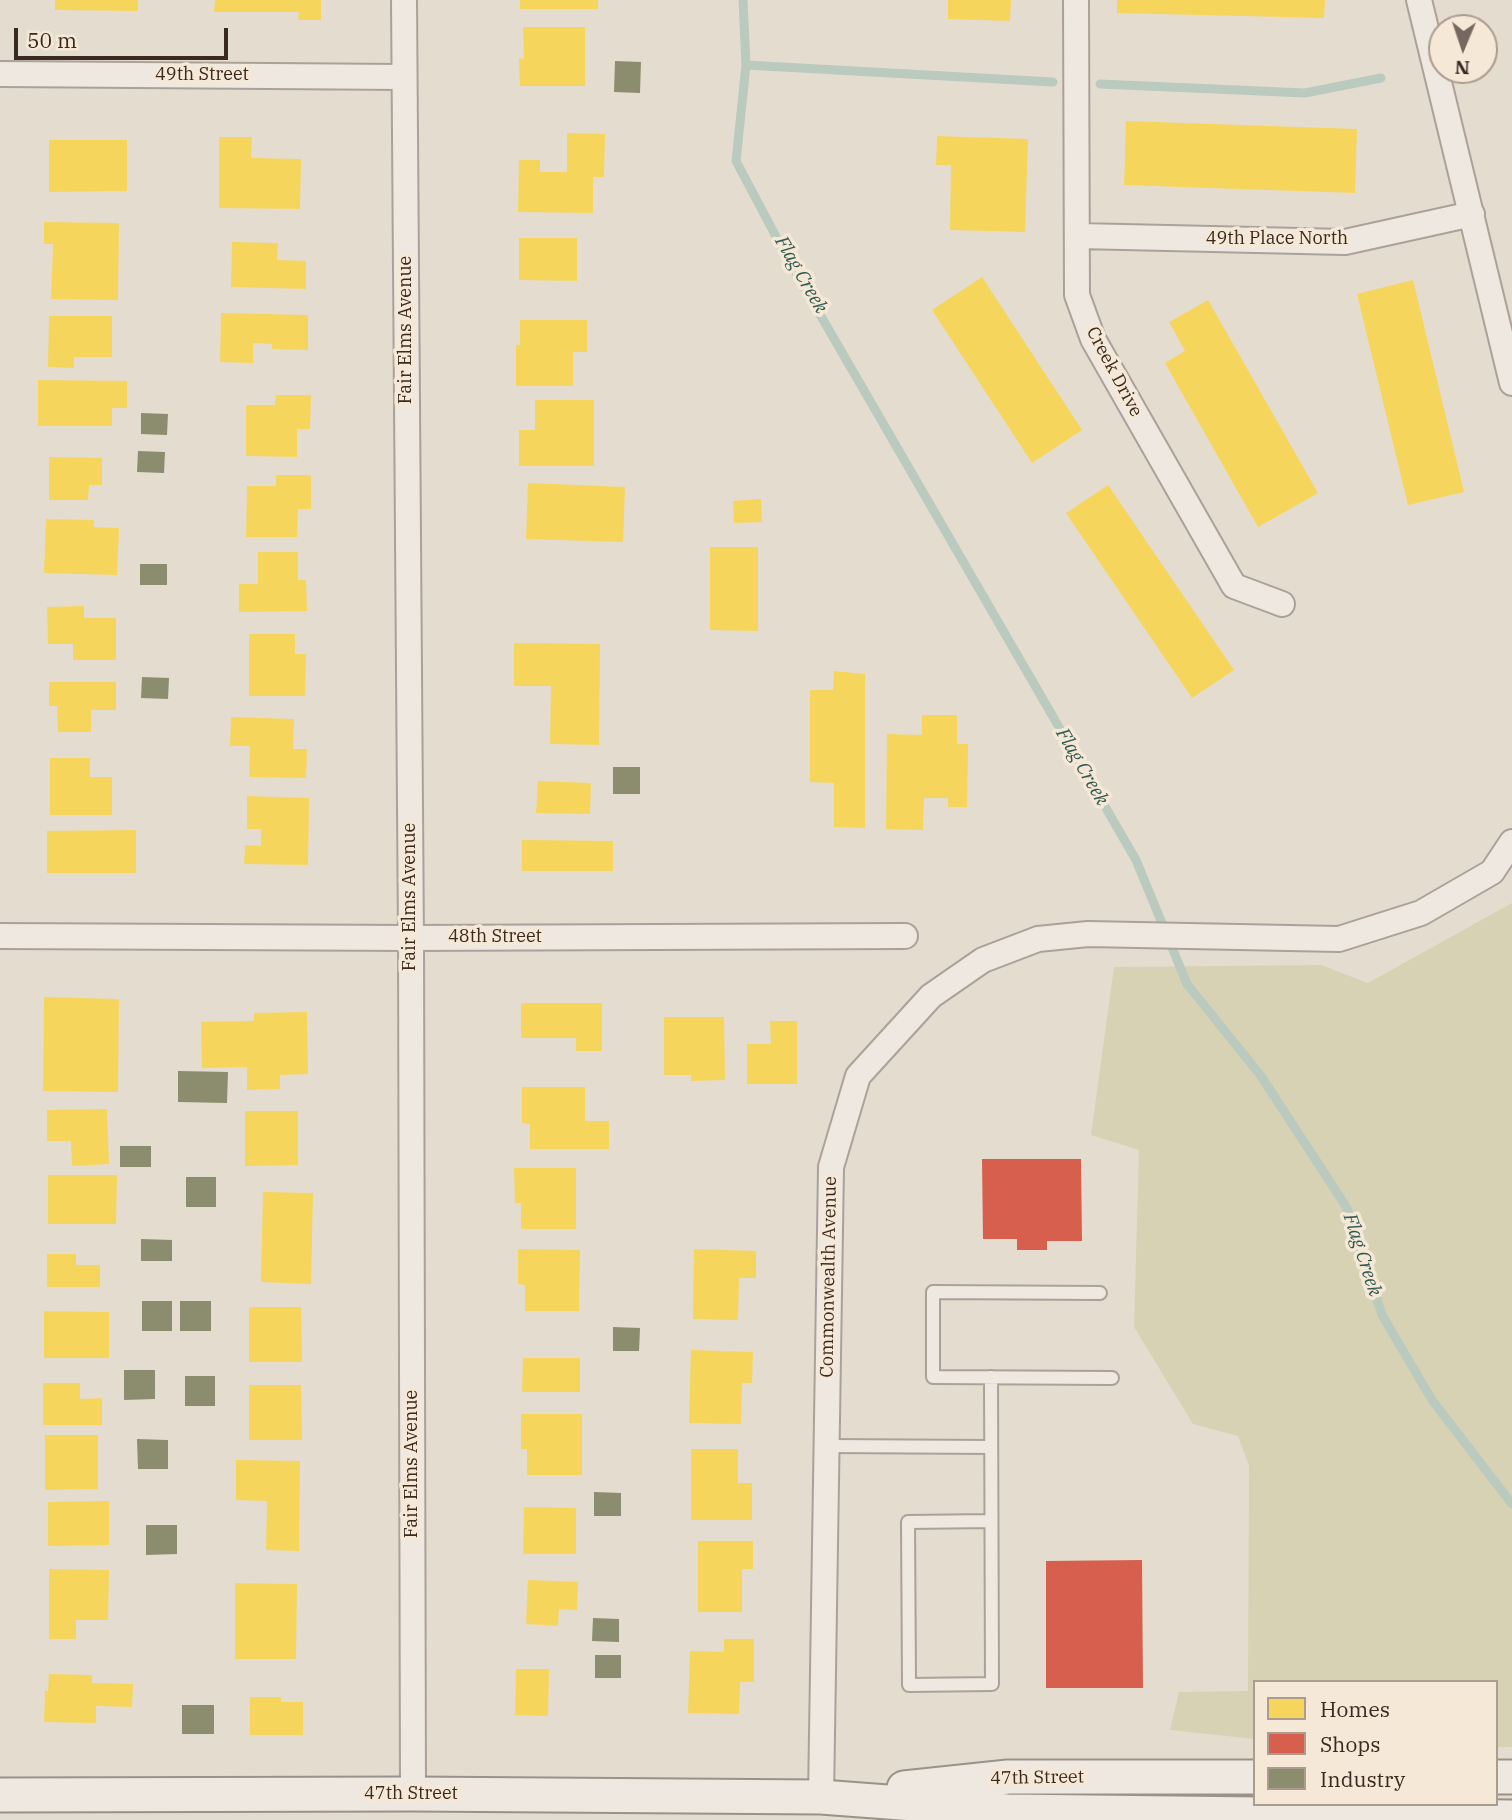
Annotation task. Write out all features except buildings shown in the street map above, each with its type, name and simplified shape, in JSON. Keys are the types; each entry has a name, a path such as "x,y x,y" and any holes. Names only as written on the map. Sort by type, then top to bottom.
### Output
{"main road":[{"name":"47th Street","path":"821,1797 1008,1777 1253,1777"},
{"name":"47th Street","path":"0,1795 821,1797 1007,1811 1512,1818"}],"street":[{"name":"Fair Elms Avenue","path":"404,0 411,938 412,1794"},
{"name":"Creek Drive","path":"1076,0 1079,236 1077,295 1093,339 1234,586 1282,604"},
{"path":"1419,0 1512,383"},
{"name":"49th Street","path":"0,74 403,77"},
{"name":"49th Place North","path":"1079,236 1345,242 1472,214"},
{"name":"Commonwealth Avenue","path":"821,1797 831,1167 858,1076 931,996 983,960 1038,939 1088,934 1339,939 1421,913 1492,872 1512,842"},
{"name":"48th Street","path":"0,936 905,936"}],"lane":[{"path":"1100,1293 933,1292 933,1377 1112,1378"},
{"path":"991,1377 992,1684 909,1685 908,1522 991,1521"},
{"path":"827,1446 991,1447"}],"shaded area":[{"path":"1512,903 1512,1747 1498,1747 1498,1680 1253,1680 1253,1739 1170,1730 1179,1692 1248,1691 1249,1466 1238,1436 1193,1424 1134,1327 1139,1150 1091,1135 1114,967 1321,965 1368,983"}],"waterway":[{"name":"Flag Creek","path":"743,0 746,65 736,161 789,261 1136,860 1187,984 1261,1076 1347,1208 1382,1315 1432,1400 1512,1504"},
{"path":"746,65 1053,82"},
{"path":"1100,84 1305,93 1381,78"}]}
